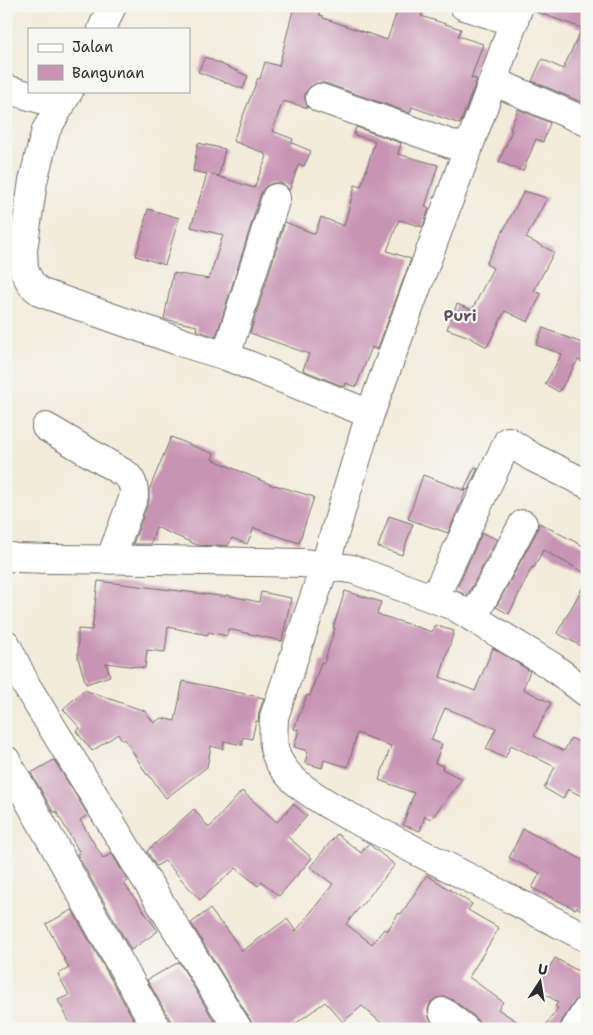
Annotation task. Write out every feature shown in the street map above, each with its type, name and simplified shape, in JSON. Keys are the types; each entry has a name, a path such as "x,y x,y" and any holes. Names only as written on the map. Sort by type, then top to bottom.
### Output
{"street":[{"path":"102,28 112,6"},
{"path":"464,6 517,14 370,414 325,565 274,717 273,735 275,752 282,767 290,777 311,793 348,816 587,938"},
{"path":"493,81 587,122"},
{"path":"6,90 65,98 46,130 33,181 23,250 24,271 32,284 42,292 226,356 370,414"},
{"path":"320,98 468,150"},
{"path":"226,356 276,198"},
{"path":"46,427 127,475 132,482 134,496 110,560"},
{"path":"434,599 508,441 532,457 587,484"},
{"path":"474,618 523,524"},
{"path":"6,556 50,559 302,562 352,569 454,606 553,667 587,693"},
{"path":"6,644 31,693 238,1029"},
{"path":"6,760 157,1029"},
{"path":"575,1029 587,1010"},
{"path":"443,1012 465,1029"}],"building":[{"path":"294,6 321,6 319,15 323,16 323,18 387,40 399,6 424,6 421,16 461,29 458,36 483,44 471,78 477,79 460,124 412,107 410,113 325,83 317,83 305,93 308,108 283,101 272,131 293,139 292,143 311,151 304,166 299,164 289,191 281,183 273,183 266,186 261,193 216,337 196,330 197,326 164,319 173,273 209,279 223,235 191,227 207,174 193,171 198,143 225,149 219,176 211,174 254,188 267,156 264,153 233,141 258,78 260,79 265,62 279,66"},
{"path":"534,6 587,6 587,90 581,102 532,81 542,59 563,69 582,28 534,11"},
{"path":"205,57 248,76 243,89 198,72"},
{"path":"518,109 550,123 543,142 536,139 523,171 499,162"},
{"path":"356,127 401,143 398,154 438,165 425,207 429,208 423,227 399,220 387,251 411,259 377,350 372,347 356,387 346,383 345,387 303,370 309,354 250,333 285,222 315,234 321,217 344,226 355,185 361,187 375,141 354,135"},
{"path":"524,191 547,198 526,238 554,252 534,291 541,294 528,322 505,311 487,347 467,336 447,329 457,304 472,310 493,268 486,264"},
{"path":"148,209 179,218 165,265 136,256"},
{"path":"543,328 587,345 587,364 578,360 559,392 545,384 562,354 536,345"},
{"path":"171,437 214,454 212,459 274,486 314,497 299,543 254,528 247,544 232,538 228,546 197,545 156,527 151,544 133,544 149,501 149,490"},
{"path":"475,467 478,468 468,490 464,489"},
{"path":"423,475 466,491 448,533 408,519"},
{"path":"389,516 413,524 402,555 378,547"},
{"path":"539,523 587,548 587,574 543,550 534,568 532,567 509,614 496,607 537,531"},
{"path":"482,533 497,539 467,596 456,590"},
{"path":"587,580 587,635 581,646 557,633"},
{"path":"98,581 220,596 226,595 259,602 261,592 291,598 282,641 228,629 227,636 208,632 208,635 168,627 165,652 147,650 145,668 106,663 110,676 86,684 78,658 78,629 92,630"},
{"path":"345,591 381,602 377,614 432,632 435,625 454,631 440,677 475,691 493,648 530,671 523,689 551,703 534,736 564,751 571,738 587,746 587,799 568,789 563,799 544,788 555,767 511,745 505,758 486,749 496,728 445,708 431,740 442,744 435,763 443,766 442,769 462,779 431,819 425,816 420,831 403,825 414,793 379,780 391,746 357,733 348,767 324,760 322,768 305,763 308,751 294,747 299,730 294,729 307,695 310,696 321,662 324,663"},
{"path":"183,681 264,698 252,739 243,737 242,745 224,741 223,749 211,746 207,767 166,798 147,775 125,739 123,741 118,734 92,751 76,731 80,728 63,709 84,690 145,711 154,723 161,718 175,721"},
{"path":"54,760 88,815 80,820 103,858 112,854 128,881 124,883 158,931 131,950 77,854 80,853 31,773"},
{"path":"242,791 277,822 293,804 307,816 288,837 312,858 279,896 262,882 258,886 236,868 200,900 165,861 156,866 147,851 194,809 209,828"},
{"path":"523,829 587,862 587,913 532,888 540,873 509,858"},
{"path":"337,834 361,853 369,844 395,865 346,924 372,944 384,929 387,931 399,913 401,914 427,875 472,904 468,910 499,928 469,977 503,1002 498,1009 528,1029 480,1029 475,1017 453,1000 445,997 437,998 431,1002 428,1009 429,1018 439,1029 388,1029 362,1006 343,1022 325,1002 288,1029 254,1029 251,1021 191,923 210,909 242,951 287,919 296,931 333,884 310,867"},
{"path":"72,910 139,1029 73,1029 58,1000 69,995 58,974 69,968 46,924"},
{"path":"555,958 587,976 587,995 579,996 574,1002 559,1029 543,1029 558,1008 555,1006 558,1002 536,989"},
{"path":"179,962 219,1029 173,1029 171,1021 147,980"}],"district":[{"name":"Puri","path":"460,315"}]}
